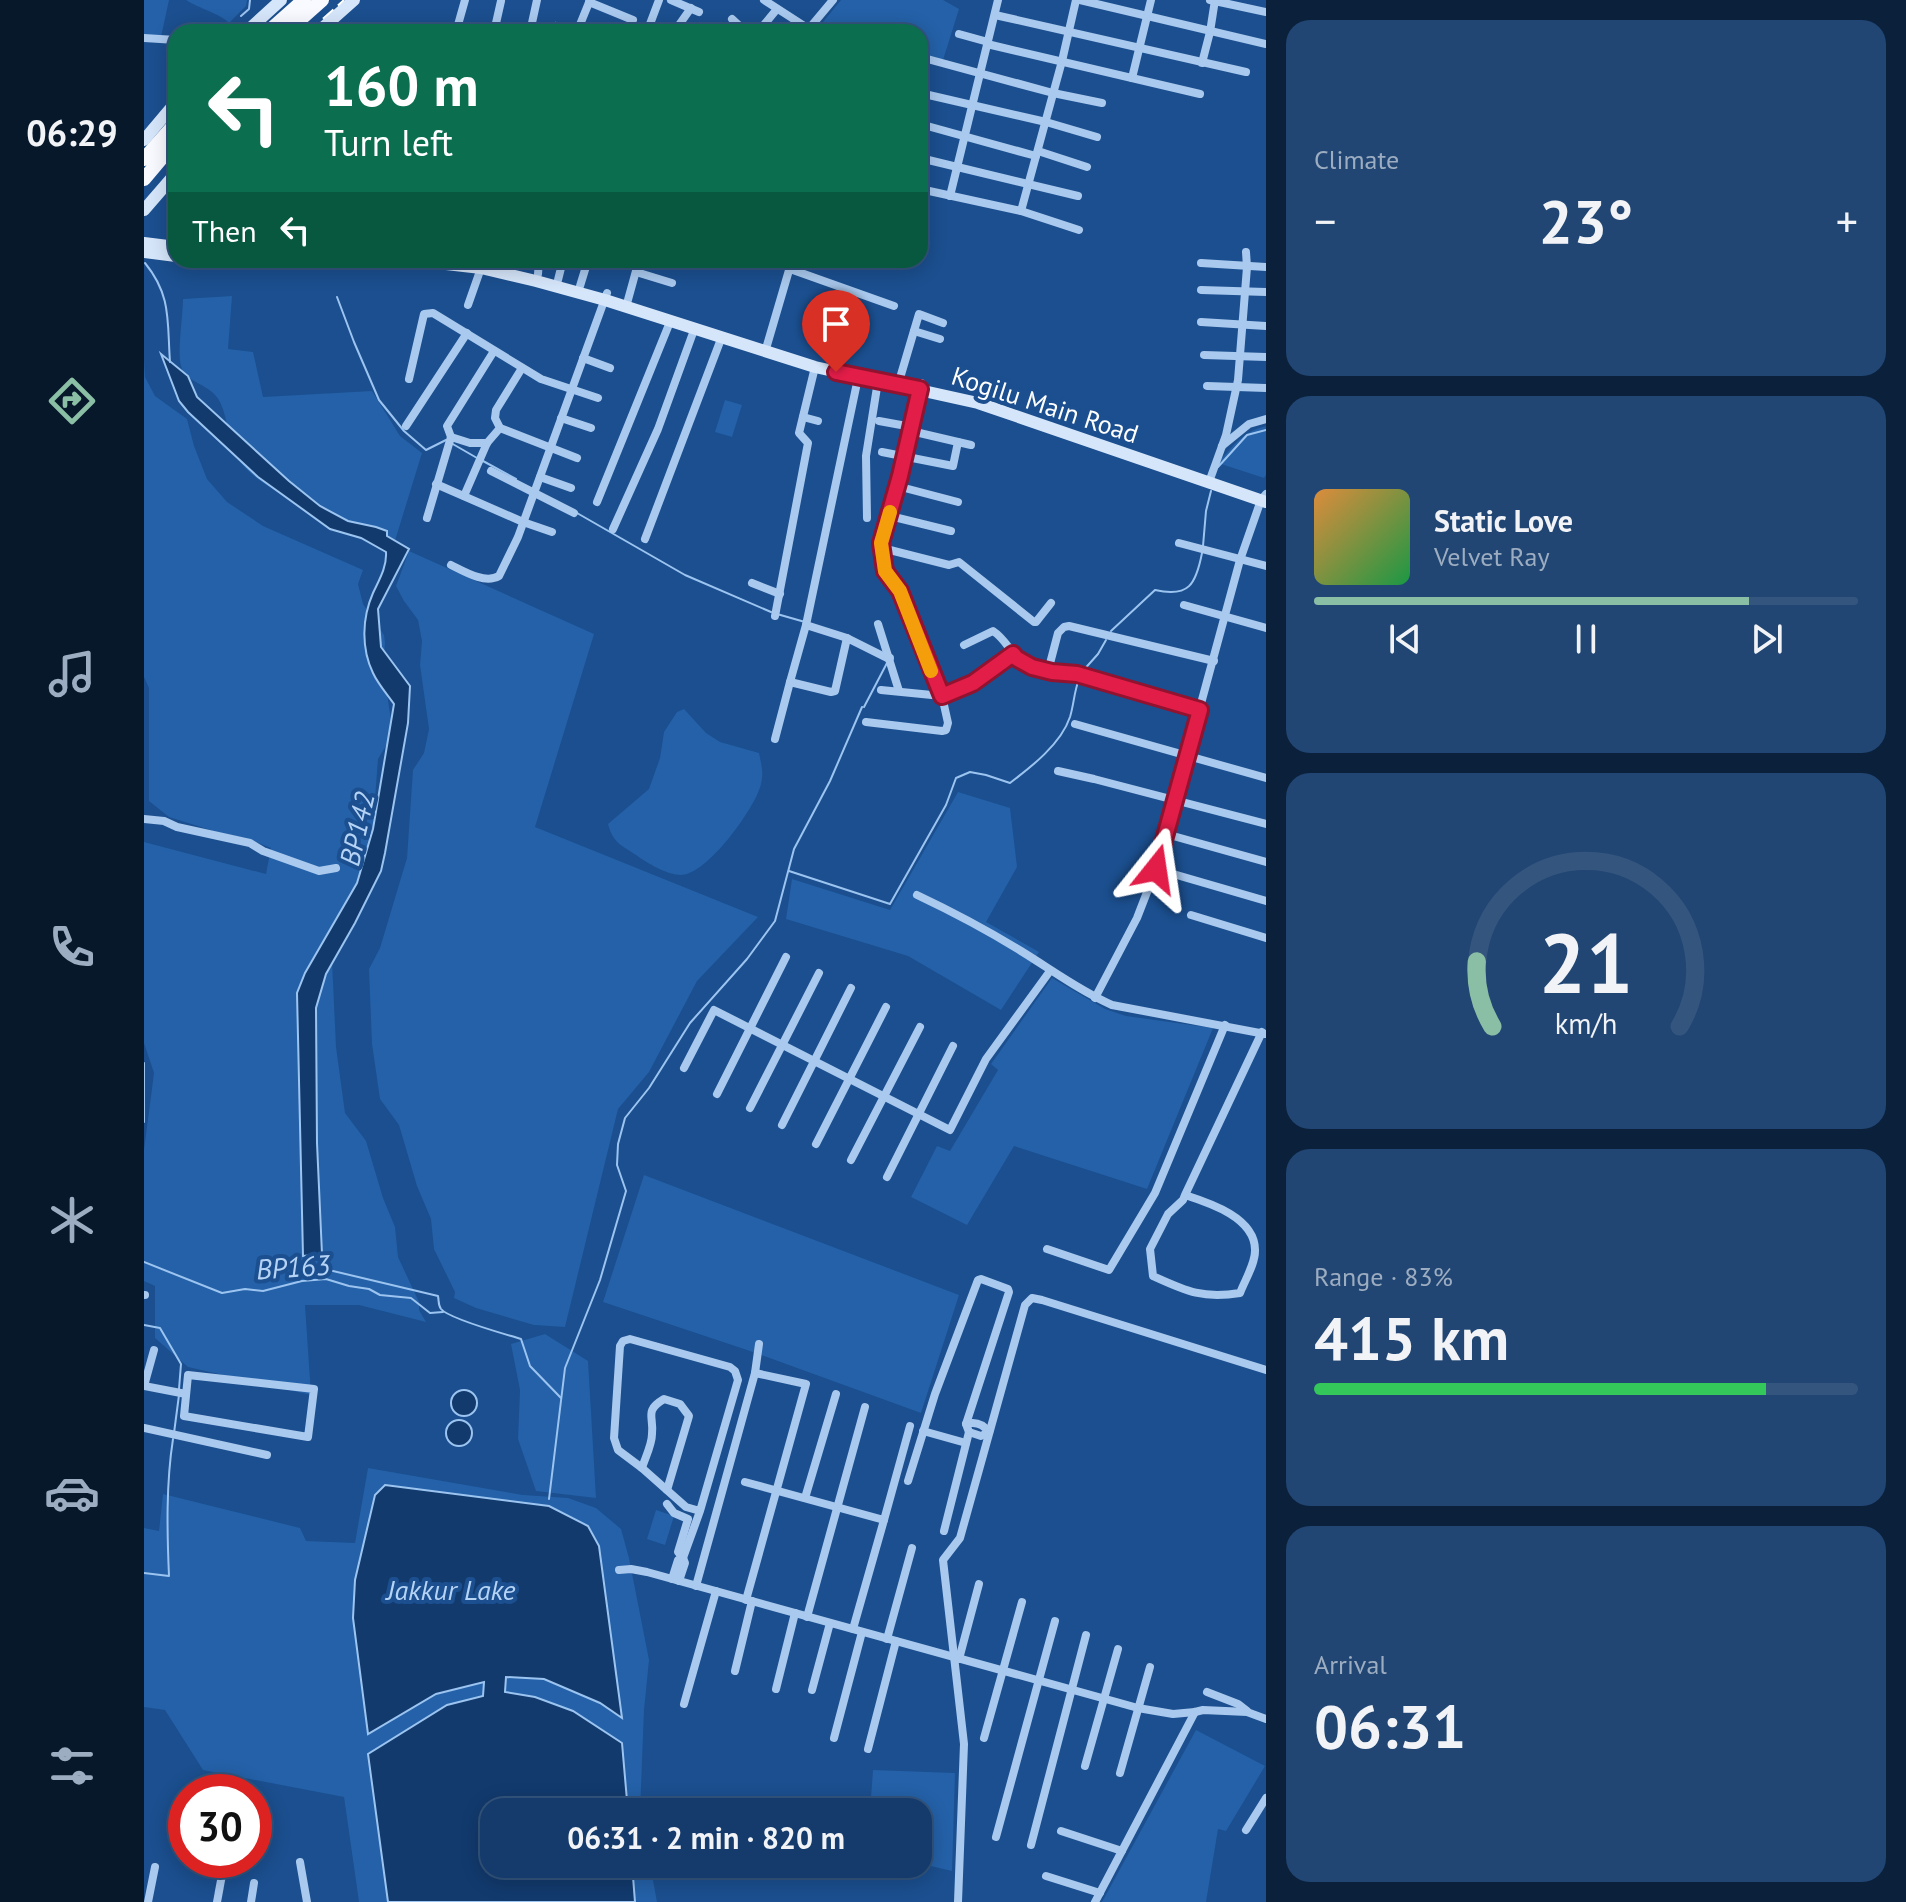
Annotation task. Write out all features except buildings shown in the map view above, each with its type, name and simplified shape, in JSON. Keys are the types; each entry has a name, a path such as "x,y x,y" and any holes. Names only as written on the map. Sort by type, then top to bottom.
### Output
{"highway":[{"path":"277,24 304,0"},
{"path":"295,24 322,0"},
{"path":"144,159 168,132"},
{"path":"144,179 168,150"}],"main road":[{"path":"255,24 281,0"},
{"path":"329,24 354,0"},
{"path":"144,140 168,112"},
{"path":"144,210 168,182"},
{"path":"144,243 168,250"},
{"path":"144,252 168,252"},
{"name":"Kogilu Main Road","path":"495,268 606,297 766,348 815,367 858,378 920,386"},
{"name":"Kogilu Main Road","path":"503,268 538,274 606,297"},
{"name":"Kogilu Main Road","path":"627,304 721,339 900,378 1037,418 1265,497"}],"street":[{"path":"459,24 465,0"},
{"path":"532,24 537,0"},
{"path":"650,24 659,0"},
{"path":"671,0 695,10 683,24"},
{"path":"764,0 799,24"},
{"path":"813,24 832,0"},
{"path":"950,196 998,0"},
{"path":"1021,211 1062,61 1075,0 1266,44"},
{"path":"1132,78 1151,0"},
{"path":"1202,63 1210,32 1213,0 1266,12"},
{"path":"496,24 501,1"},
{"path":"578,24 589,1 633,20"},
{"path":"765,24 777,9"},
{"path":"995,15 1246,72"},
{"path":"732,19 737,24"},
{"path":"959,34 1200,94"},
{"path":"144,38 168,40"},
{"path":"928,59 1102,103"},
{"path":"928,95 1097,137"},
{"path":"928,126 1087,167"},
{"path":"928,160 1078,196"},
{"path":"928,191 1021,211 1079,230"},
{"path":"1210,478 1226,435 1236,387 1246,252"},
{"path":"1201,263 1266,267"},
{"path":"468,305 479,268"},
{"path":"538,268 538,274"},
{"path":"558,280 561,268"},
{"path":"580,286 586,268"},
{"path":"627,304 637,268"},
{"path":"766,348 790,268"},
{"path":"801,268 894,306"},
{"path":"636,272 672,283"},
{"path":"1201,290 1266,292"},
{"path":"451,565 481,578 495,579 499,576 523,522 606,297"},
{"path":"409,379 424,314 433,313 541,379 598,398"},
{"path":"900,378 919,314 943,323"},
{"path":"597,502 670,322"},
{"path":"1201,322 1266,326"},
{"path":"613,529 658,429 694,330"},
{"path":"914,331 940,339"},
{"path":"406,426 467,333"},
{"path":"645,539 721,339"},
{"path":"427,518 451,437 447,426 494,351"},
{"path":"1204,355 1266,357"},
{"path":"583,358 610,368"},
{"path":"776,612 808,443 799,433 815,367"},
{"path":"522,368 496,410 495,418 500,428 577,458"},
{"path":"775,739 806,623 858,378"},
{"path":"867,518 866,456 878,381"},
{"path":"866,722 942,731 946,730 948,723 942,696 900,591 885,571 881,543 912,429 920,386"},
{"path":"1207,386 1266,388"},
{"path":"803,417 818,421"},
{"path":"561,418 591,428"},
{"path":"1222,447 1249,424 1266,419"},
{"path":"879,421 971,445"},
{"path":"464,496 487,443 500,428"},
{"path":"451,437 470,443 487,443"},
{"path":"882,452 953,466 958,442"},
{"path":"491,471 574,513"},
{"path":"540,477 571,488"},
{"path":"436,484 552,532"},
{"path":"897,486 958,502"},
{"path":"1095,998 1137,918 1156,869 1240,560 1265,497"},
{"path":"890,516 951,531"},
{"path":"1179,543 1266,566"},
{"path":"882,548 949,565 959,562 1034,622 1051,603"},
{"path":"752,583 780,594"},
{"path":"1184,605 1266,628"},
{"path":"806,623 886,657"},
{"path":"878,624 899,691"},
{"path":"1048,671 1058,633 1069,626 1214,661"},
{"path":"964,645 993,631 1016,658 1032,667 1081,675 1200,710"},
{"path":"790,682 835,691 847,638"},
{"path":"881,690 942,696 973,683 1013,654"},
{"path":"1075,724 1266,778"},
{"path":"1058,771 1266,824"},
{"path":"144,819 164,821 177,827 250,843 263,851 319,871 336,868"},
{"path":"1166,834 1266,862"},
{"path":"1156,869 1266,901"},
{"path":"917,895 969,920 1095,998 1112,1005 1264,1034 1185,1195 1183,1200 1168,1214 1150,1249 1153,1276 1190,1292 1218,1296 1240,1293 1255,1249 1251,1233 1240,1221 1221,1209 1185,1195"},
{"path":"1191,915 1266,938"},
{"path":"717,1094 786,957"},
{"path":"684,1068 714,1010 950,1130 986,1059 1050,971"},
{"path":"750,1108 819,973"},
{"path":"782,1125 851,988"},
{"path":"816,1144 886,1007"},
{"path":"1047,1249 1109,1270 1155,1193 1225,1025"},
{"path":"851,1160 920,1027"},
{"path":"887,1177 953,1046"},
{"path":"908,1481 935,1394 978,1280 1008,1289 968,1428 944,1531"},
{"path":"958,1902 964,1744 943,1560 960,1538 1025,1305 1032,1298 1266,1370"},
{"path":"676,1580 678,1560 683,1558 700,1511 738,1380 730,1367 630,1339 623,1341 620,1346 614,1438 618,1450 686,1507 700,1511"},
{"path":"696,1586 755,1373 759,1344"},
{"path":"154,1350 144,1386 181,1394"},
{"path":"735,1671 749,1601 806,1384 755,1373"},
{"path":"188,1375 314,1389 308,1437 184,1416 181,1394 188,1375"},
{"path":"805,1498 836,1394"},
{"path":"642,1468 653,1436 650,1416 654,1405 664,1399 680,1404 689,1416 667,1490"},
{"path":"807,1617 865,1407"},
{"path":"968,1428 973,1422 984,1425 989,1432"},
{"path":"834,1738 884,1520 910,1426"},
{"path":"144,1428 267,1455"},
{"path":"923,1431 966,1443"},
{"path":"745,1482 884,1520"},
{"path":"667,1504 674,1513 688,1519 678,1552 683,1558"},
{"path":"868,1749 912,1548"},
{"path":"619,1570 631,1569 676,1580 1138,1708 1173,1714 1212,1709 1247,1712 1266,1719"},
{"path":"956,1658 979,1584"},
{"path":"684,1704 716,1591"},
{"path":"984,1738 1022,1602"},
{"path":"776,1689 795,1613"},
{"path":"996,1837 1055,1621"},
{"path":"812,1690 830,1623"},
{"path":"1031,1845 1086,1635"},
{"path":"1085,1766 1118,1649"},
{"path":"1120,1773 1150,1667"},
{"path":"1207,1692 1238,1704 1247,1712"},
{"path":"1095,1902 1195,1712"},
{"path":"1246,1830 1266,1798"},
{"path":"1061,1831 1122,1851"},
{"path":"300,1862 307,1902"},
{"path":"148,1902 155,1867"},
{"path":"1046,1876 1100,1893"},
{"path":"217,1902 221,1878"},
{"path":"251,1902 254,1883"}],"shaded area":[{"path":"144,0 169,0 161,37 144,37"},
{"path":"186,0 247,0 246,6 229,23"},
{"path":"841,0 943,0 959,9 943,60 928,56 928,24 821,24"},
{"path":"232,296 228,349 253,352 263,397 372,391 400,436 422,453 394,544 287,497 250,473 239,460 220,402 209,390 186,375 180,360 183,299"},
{"path":"144,361 145,377 155,396 187,419 207,479 227,502 263,526 363,570 358,584 363,604 384,635 383,667 392,727 390,739 378,759 371,852 332,961 336,1047 345,1113 366,1141 395,1227 398,1257 426,1322 359,1305 305,1305 311,1395 188,1367 155,1338 155,1286 144,1281 144,1150 154,1073 144,1043 144,842 266,874 271,848 169,817 149,801 149,688 144,677"},
{"path":"725,400 742,405 732,437 715,432"},
{"path":"1266,426 1264,478 1218,463 1244,436"},
{"path":"409,551 594,634 535,827 758,917 697,981 649,1072 618,1109 565,1327 534,1325 476,1308 454,1298 455,1292 434,1249 431,1219 417,1186 399,1125 380,1099 372,1044 369,969 380,948 407,858 413,770 424,753 429,729 420,665 422,641 418,620 396,586"},
{"path":"684,709 706,733 720,742 759,753 762,776 757,795 729,838 704,864 681,875 657,868 622,846 615,840 608,824 649,789 660,758 664,732 677,712"},
{"path":"958,792 1010,808 1017,867 986,922 1039,952 1001,1010 908,956 786,919 792,879 890,910"},
{"path":"1052,978 1105,1009 1126,1016 1213,1028 1147,1189 1014,1146 967,1225 911,1197 937,1146 950,1151 998,1070 991,1064"},
{"path":"644,1175 959,1295 921,1413 603,1302"},
{"path":"545,1334 588,1361 596,1498 536,1491 518,1439 520,1390 511,1344"},
{"path":"368,1468 523,1495 568,1498 596,1508 621,1529 649,1660 641,1798 627,1798 622,1743 573,1711 535,1697 505,1693 506,1677 544,1679 600,1703 621,1717 599,1546 355,1580 353,1618 368,1734 436,1694 484,1681 483,1696 447,1705 368,1754 388,1902 359,1902 344,1797 272,1783 272,1774 224,1774 203,1770 165,1710 144,1707 144,1528 159,1531 163,1494 300,1528 306,1541 355,1543"},
{"path":"656,1510 674,1516 665,1545 647,1539"},
{"path":"1196,1730 1265,1766 1226,1831 1218,1829 1206,1902 1102,1902"},
{"path":"873,1770 955,1773 952,1871 932,1866 932,1798 871,1798"},
{"path":"633,1878 653,1878 657,1902 635,1902"}],"water":[{"path":"161,354 188,376 197,397 320,506 348,521 387,531 387,536 409,549 378,609 381,647 410,686 408,723 385,853 381,871 326,974 316,1008 322,1254 303,1256 297,993 305,973 357,883 373,829 394,704 373,673 366,653 364,633 386,552 361,538 330,529 258,477 179,401"},
{"path":"464,1390 473,1394 477,1403 473,1412 464,1416 455,1412 451,1403 455,1394"},
{"path":"459,1420 468,1424 472,1433 468,1442 459,1446 450,1442 446,1433 450,1424"},
{"name":"Jakkur Lake","path":"385,1485 549,1506 588,1526 599,1546 622,1718 600,1703 544,1679 506,1677 505,1692 535,1697 573,1711 622,1743 627,1798 480,1798 480,1878 633,1878 635,1902 388,1902 368,1754 447,1705 483,1696 484,1682 436,1694 368,1734 353,1618 355,1580 375,1495"}],"waterway":[{"path":"241,16 249,9 250,0"},
{"name":"BP142","path":"145,263 164,298 170,362"},
{"path":"337,297 379,400 404,431 426,450 446,440"},
{"path":"1218,467 1247,435 1266,430"},
{"path":"451,443 477,458"},
{"path":"483,461 516,479"},
{"path":"1203,546 1211,491"},
{"path":"577,513 685,575 771,612"},
{"path":"1111,631 1155,590 1176,592 1189,586 1197,573 1202,553"},
{"path":"777,614 805,622"},
{"path":"1081,673 1106,640"},
{"path":"864,707 887,663"},
{"path":"789,871 890,904 946,805 956,778 970,772 1010,783 1027,770 1053,746 1066,727 1079,679"},
{"path":"549,1499 565,1368 600,1280 626,1191 617,1165 618,1144 625,1118 649,1088 690,1023 747,959 775,921 794,849 830,781 862,707"},
{"path":"144,1063 144,1122"},
{"name":"BP163","path":"312,1254 312,1266 438,1296 440,1307 446,1313 521,1339 530,1366 561,1398"},
{"name":"BP163","path":"144,1262 222,1293 245,1289 263,1291 302,1281 326,1279 369,1289 380,1295 411,1298 430,1313 443,1312"},
{"path":"144,1325 160,1328 181,1364 179,1389"},
{"path":"174,1433 179,1395"},
{"path":"144,1573 169,1576 169,1473 173,1439"}],"railway":[{"path":"317,24 344,0"}],"slow traffic":[{"path":"890,512 881,543 885,571 900,591 931,671"}],"route":[{"path":"836,372 920,389 881,543 885,571 900,591 942,696 973,683 1013,654 1032,667 1077,674 1200,710 1156,869"}]}
